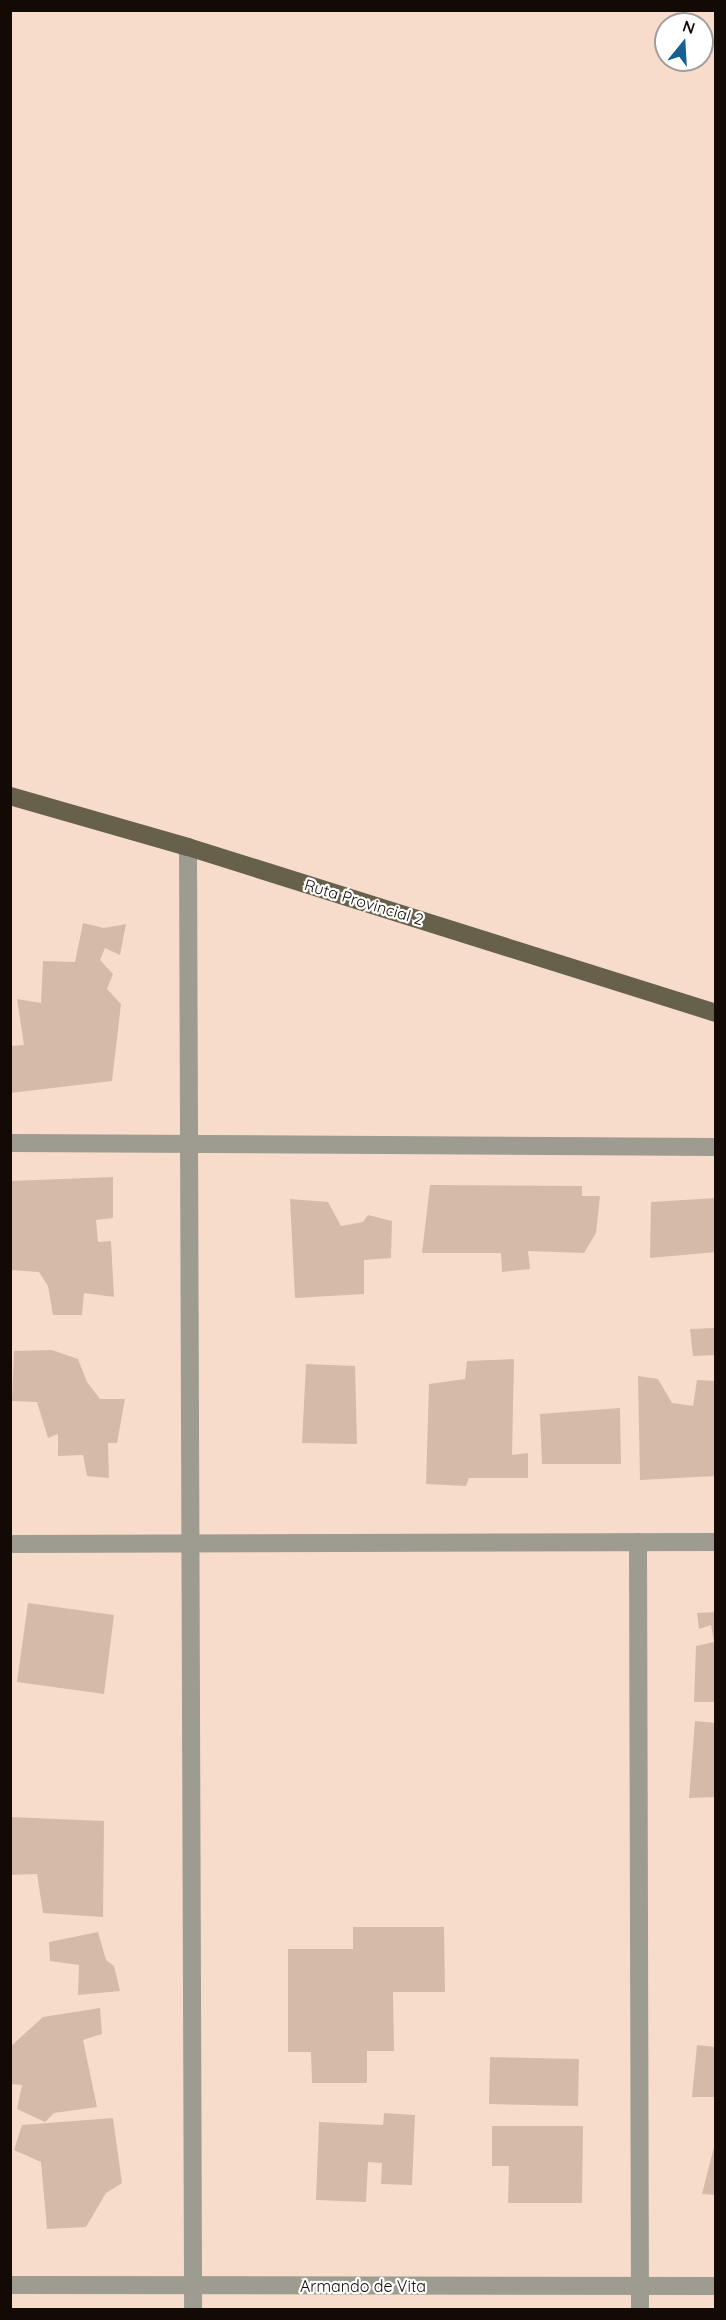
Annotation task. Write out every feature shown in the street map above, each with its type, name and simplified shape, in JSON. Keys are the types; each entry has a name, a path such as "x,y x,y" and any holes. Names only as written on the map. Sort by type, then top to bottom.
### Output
{"main road":[{"name":"Ruta Provincial 2","path":"10,796 188,847 716,1013"}],"street":[{"path":"188,847 187,1145 193,2310"},
{"path":"10,1143 716,1147"},
{"path":"638,1542 640,2310"},
{"path":"10,1544 716,1542"},
{"name":"Armando de Vita","path":"10,2285 716,2286"}],"building":[{"path":"83,923 104,928 126,924 120,955 105,948 100,960 113,974 107,989 121,1004 112,1081 10,1093 10,1046 24,1045 17,999 41,1003 43,961 75,962"},
{"path":"113,1177 113,1218 96,1220 98,1242 111,1241 114,1297 84,1293 82,1315 53,1315 48,1286 39,1272 10,1270 10,1181"},
{"path":"430,1185 582,1186 582,1196 600,1196 596,1233 584,1253 528,1251 530,1269 502,1272 501,1253 422,1253"},
{"path":"716,1198 716,1252 650,1258 651,1202"},
{"path":"290,1199 328,1202 341,1226 363,1222 368,1215 392,1221 391,1258 364,1260 364,1294 295,1298"},
{"path":"716,1328 716,1355 693,1356 690,1329"},
{"path":"52,1350 78,1359 87,1382 100,1399 125,1399 117,1443 108,1443 109,1478 87,1476 83,1455 58,1456 58,1434 48,1438 37,1402 12,1401 14,1351"},
{"path":"514,1359 512,1455 528,1453 528,1478 469,1478 466,1486 426,1484 429,1384 465,1379 467,1361"},
{"path":"306,1364 355,1366 357,1444 302,1443"},
{"path":"638,1376 658,1379 672,1403 693,1406 697,1380 716,1381 716,1476 640,1480"},
{"path":"620,1408 621,1464 542,1464 540,1414"},
{"path":"28,1603 114,1615 104,1694 17,1682"},
{"path":"716,1612 716,1702 694,1702 696,1646 714,1642 711,1625 699,1629 697,1613"},
{"path":"695,1721 716,1723 716,1797 689,1798"},
{"path":"10,1817 104,1821 103,1917 43,1913 37,1874 10,1875"},
{"path":"353,1927 444,1927 445,1992 393,1992 394,2051 367,2051 367,2083 312,2083 311,2052 288,2052 288,1949 353,1949"},
{"path":"98,1932 106,1960 114,1966 120,1991 78,1995 79,1965 50,1961 49,1942"},
{"path":"100,2008 102,2034 83,2040 97,2107 54,2113 45,2122 17,2109 22,2085 10,2084 10,2047 43,2017"},
{"path":"697,2045 716,2047 716,2097 692,2097"},
{"path":"490,2057 579,2059 578,2106 489,2104"},
{"path":"384,2113 415,2115 412,2185 381,2184 382,2163 368,2162 366,2202 316,2200 319,2122 383,2125"},
{"path":"113,2118 122,2183 106,2193 86,2227 47,2229 41,2162 14,2150 22,2125"},
{"path":"492,2126 583,2126 582,2203 508,2203 509,2166 492,2166"},
{"path":"715,2143 716,2195 702,2194"}]}
